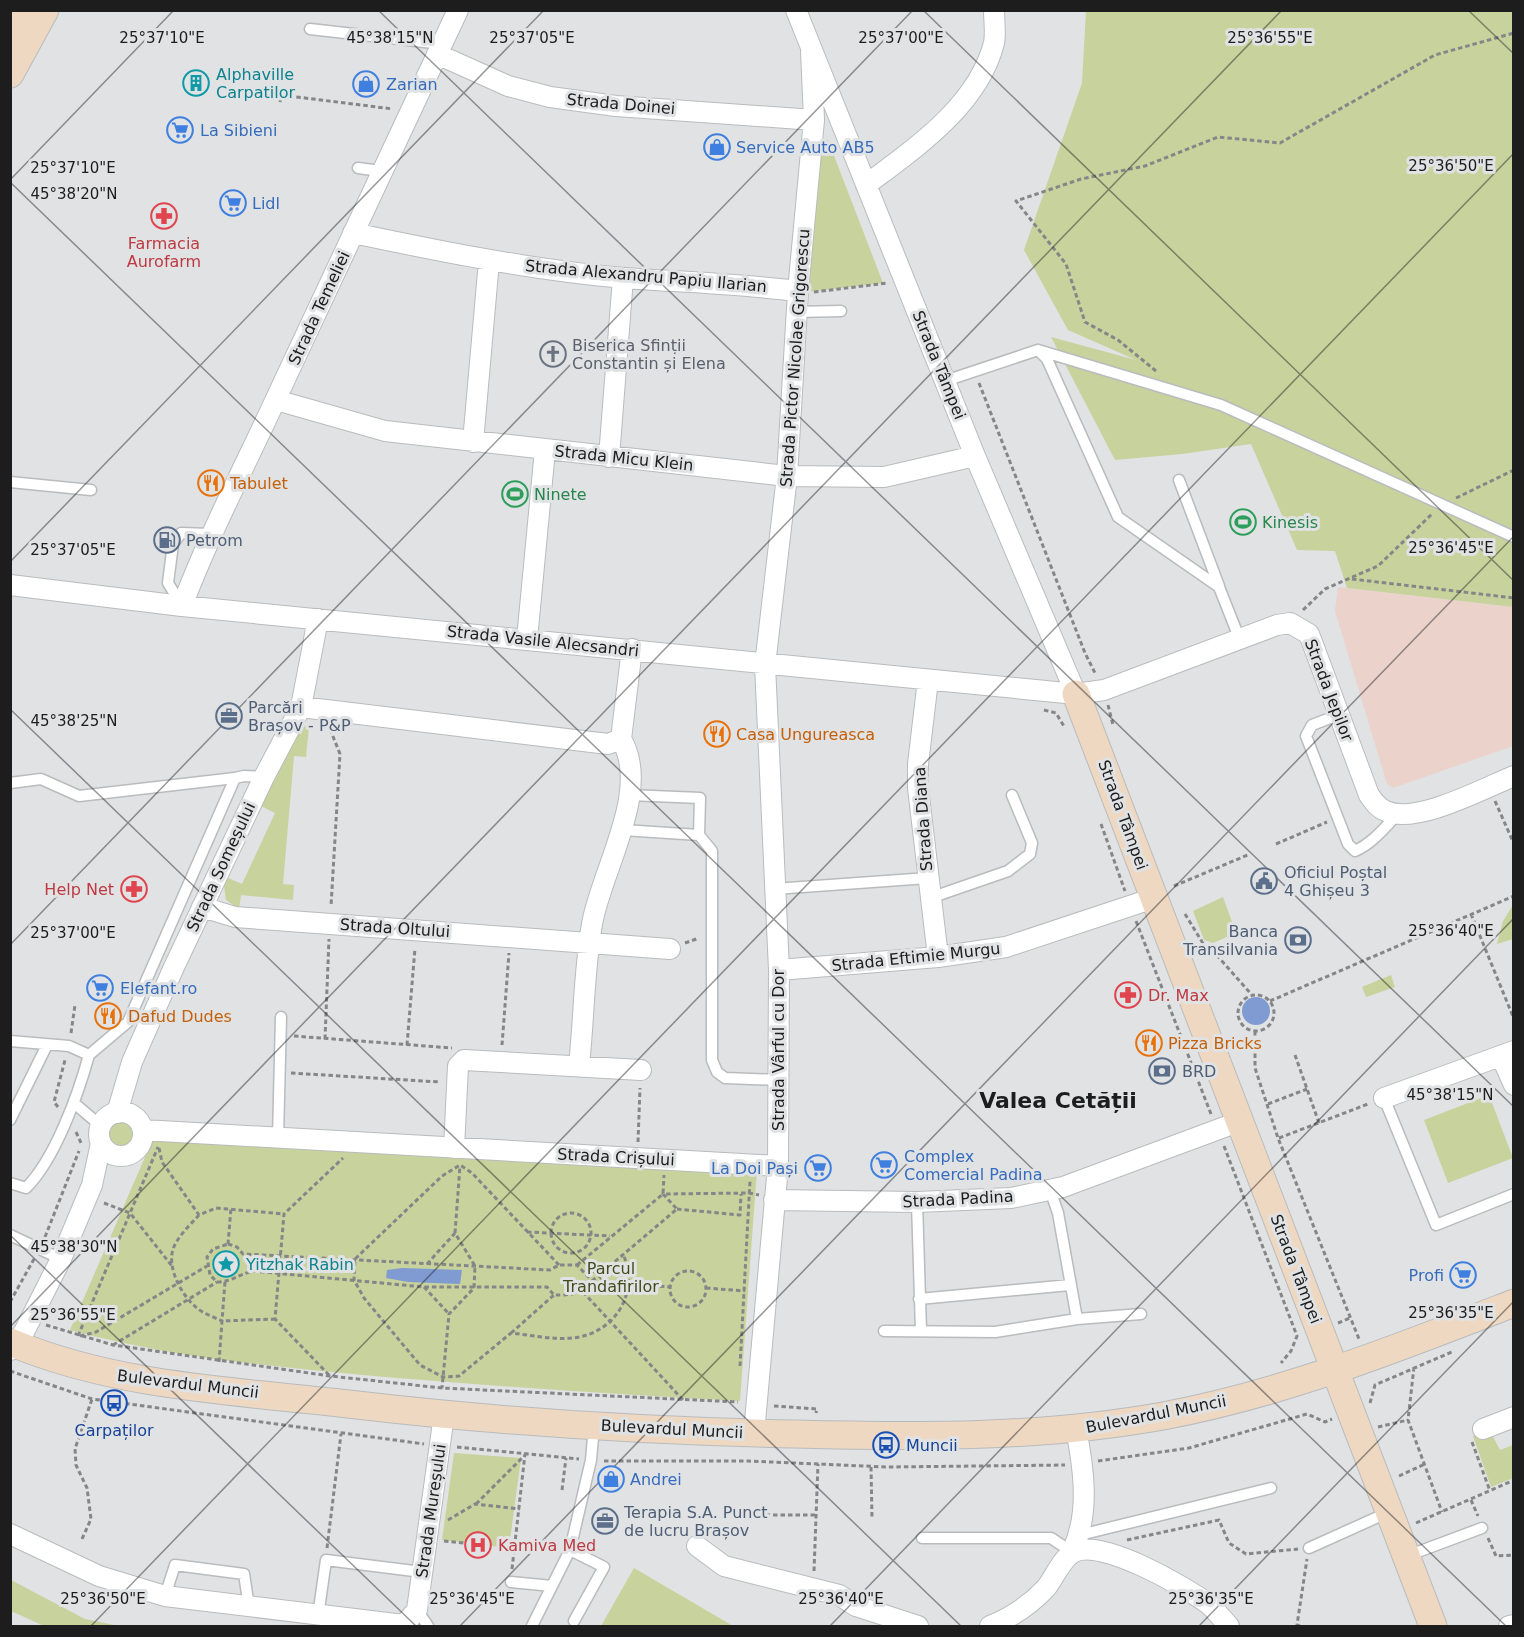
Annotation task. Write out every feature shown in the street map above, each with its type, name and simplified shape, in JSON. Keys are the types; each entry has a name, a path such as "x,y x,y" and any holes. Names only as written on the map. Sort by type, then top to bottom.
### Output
{"main road":[{"path":"10,33 21,10"},
{"path":"10,74 45,10"},
{"name":"Strada Tâmpei","path":"1076,694 1168,892 1224,1126 1335,1372 1398,1520 1407,1556 1431,1626"},
{"name":"Bulevardul Muncii","path":"12,1346 94,1370 140,1380 444,1415 594,1426 754,1433 923,1436 1017,1434 1076,1429 1205,1407 1335,1372 1514,1303"}],"street":[{"name":"Strada Temeliei","path":"182,606 210,534 276,400 458,10"},
{"name":"Strada Tâmpei","path":"796,10 975,456 1076,694"},
{"path":"866,185 959,108 983,74 995,41 994,10"},
{"name":"Strada Doinei","path":"439,49 508,86 550,98 615,106 814,120"},
{"name":"Strada Pictor Nicolae Grigorescu","path":"765,665 787,476 796,312 814,120 811,50"},
{"name":"Strada Alexandru Papiu Ilarian","path":"353,233 489,261 624,278 734,284 798,291"},
{"path":"473,442 489,261"},
{"path":"609,457 624,278"},
{"name":"Strada Micu Klein","path":"276,400 385,431 787,476 885,477 975,456"},
{"path":"527,639 545,450"},
{"name":"Strada Vasile Alecsandri","path":"10,585 318,620 1076,694"},
{"name":"Strada Someșului","path":"117,1113 132,1062 202,907 264,777 301,707 318,620"},
{"name":"Strada Jepilor","path":"1076,694 1104,690 1290,623 1309,634 1369,795 1377,806 1387,812 1398,814"},
{"path":"579,1065 591,943 600,890 623,830 629,795 630,754 621,739 632,649"},
{"name":"Strada Vârful cu Dor","path":"754,1433 778,1166 779,970 765,665"},
{"name":"Strada Diana","path":"928,680 918,780 938,957"},
{"path":"301,707 608,744 621,739"},
{"path":"1398,814 1426,812 1514,776"},
{"name":"Strada Eftimie Murgu","path":"779,970 938,957 1006,947 1168,892"},
{"name":"Strada Oltului","path":"202,907 235,917 670,949"},
{"path":"1384,1098 1508,1053 1514,1085"},
{"path":"458,1156 457,1083 458,1066 462,1062 579,1065 641,1070"},
{"path":"12,1346 39,1304 92,1185 101,1134 108,1117 124,1113 136,1118 153,1135 92,1185"},
{"name":"Strada Padina","path":"774,1200 976,1201 1050,1190 1224,1126"},
{"path":"101,1134 112,1155 126,1156"},
{"name":"Strada Crișului","path":"153,1135 278,1137 458,1156 637,1158 778,1166"},
{"name":"Strada Mureșului","path":"10,1534 99,1576 165,1596 394,1626 404,1625 422,1618 422,1572 444,1415"},
{"path":"1483,1430 1514,1417"},
{"path":"990,1626 1008,1619 1045,1589 1076,1544 1083,1517 1082,1462 1076,1429"},
{"path":"1076,1544 1084,1549 1130,1559 1174,1582 1208,1604 1229,1626"},
{"path":"697,1546 724,1566 839,1595 856,1606 918,1626"},
{"path":"856,1606 862,1626"},
{"path":"1509,1626 1514,1625"}],"lane":[{"path":"310,29 439,49"},
{"path":"357,168 381,171"},
{"path":"796,312 841,310"},
{"path":"1038,350 1047,359 1118,517 1219,587"},
{"path":"945,381 1038,350 1221,405 1514,537"},
{"path":"1179,480 1239,640"},
{"path":"10,482 91,490"},
{"path":"182,606 168,583 173,544 181,533 210,534"},
{"path":"1338,715 1312,725 1306,736 1348,844 1355,851 1371,843 1398,814"},
{"path":"10,783 40,779 79,796 244,776 264,777"},
{"path":"10,1183 26,1188 35,1179 74,1102 89,1055 128,1022 235,778"},
{"path":"629,795 700,798 699,835 712,851 712,1060 717,1072 725,1078 779,1080"},
{"path":"930,898 1008,871 1030,854 1032,843 1012,795"},
{"path":"623,830 699,835"},
{"path":"774,889 928,878"},
{"path":"278,1137 281,1017"},
{"path":"10,1041 69,1046 89,1055"},
{"path":"10,1120 47,1045"},
{"path":"1384,1098 1436,1225 1514,1194"},
{"path":"74,1102 101,1134"},
{"path":"1050,1190 1058,1213 1077,1319"},
{"path":"917,1202 921,1331"},
{"path":"10,1235 61,1258"},
{"path":"919,1299 1070,1285"},
{"path":"884,1331 995,1332 1077,1319 1142,1314"},
{"path":"532,1626 570,1550 591,1460 594,1426"},
{"path":"922,1538 1051,1538 1076,1544 1271,1488"},
{"path":"1308,1548 1398,1520"},
{"path":"1407,1556 1482,1528"},
{"path":"570,1550 604,1567 574,1621"},
{"path":"318,1616 326,1560 422,1572"},
{"path":"165,1596 175,1565 233,1572 244,1574 249,1607"},
{"path":"511,1582 552,1586"}],"path":[{"path":"1183,393 1118,340 1085,322 1065,264 1016,201 1081,179 1145,166 1218,137 1280,143 1435,55 1514,33"},
{"path":"280,102 281,95 409,111"},
{"path":"798,291 806,293 905,281"},
{"path":"974,370 1085,653 1097,676"},
{"path":"1290,623 1324,589 1378,566 1444,504 1514,470"},
{"path":"1349,578 1514,598"},
{"path":"1107,702 1116,734"},
{"path":"323,710 340,754 325,1039"},
{"path":"1489,786 1514,844"},
{"path":"1276,844 1337,818"},
{"path":"1168,892 1250,854"},
{"path":"1168,892 1171,877"},
{"path":"1270,1001 1514,896"},
{"path":"1182,906 1204,945 1213,951 1252,994"},
{"path":"1471,914 1514,1019"},
{"path":"1134,916 1224,1126 1297,1336 1291,1351 1281,1363"},
{"path":"407,1045 416,929"},
{"path":"670,949 712,933"},
{"path":"500,1062 511,937"},
{"path":"1252,994 1258,994 1270,1001 1274,1013 1272,1022 1266,1028 1255,1031 1245,1028 1238,1017 1239,1005 1252,994"},
{"path":"1255,1031 1255,1068 1278,1138 1363,1349"},
{"path":"281,1035 462,1049 462,1062"},
{"path":"1295,1054 1319,1123"},
{"path":"637,1158 641,1070"},
{"path":"280,1072 457,1083"},
{"path":"1268,1104 1307,1089"},
{"path":"1278,1138 1384,1098"},
{"path":"78,1336 130,1213 153,1135"},
{"path":"153,1135 162,1162 199,1215"},
{"path":"458,1156 559,1265"},
{"path":"442,1388 449,1314 474,1288 475,1266 455,1233 458,1156"},
{"path":"458,1156 442,1176 355,1259 354,1280 364,1299 420,1365 443,1377 459,1376 554,1295 583,1292 592,1281 677,1209"},
{"path":"330,1376 275,1318 284,1214 344,1157"},
{"path":"664,1167 663,1194 677,1209 740,1215 741,1194"},
{"path":"740,1369 750,1172"},
{"path":"217,1282 210,1275 207,1257 213,1249 228,1244 237,1247 243,1254 550,1270 559,1265 577,1265 663,1194 749,1193"},
{"path":"275,1318 222,1321 199,1310 188,1300 178,1283 173,1267 173,1249 184,1230 199,1215 216,1208 284,1214"},
{"path":"228,1244 231,1208"},
{"path":"130,1213 173,1267"},
{"path":"561,1213 583,1214 590,1223 590,1235 590,1244 582,1252 559,1251 552,1242 552,1223 561,1213"},
{"path":"527,1232 612,1236"},
{"path":"427,1264 455,1233"},
{"path":"511,1333 574,1338 597,1331 610,1322 626,1301 630,1284 629,1268 623,1254"},
{"path":"577,1265 592,1281"},
{"path":"78,1336 96,1332 207,1266"},
{"path":"113,1345 217,1282 225,1282 253,1271 424,1287 547,1287 554,1295"},
{"path":"690,1271 700,1275 706,1288 700,1302 689,1306 676,1302 670,1287 675,1276 690,1271"},
{"path":"219,1362 225,1282"},
{"path":"630,1284 670,1287"},
{"path":"424,1287 449,1314"},
{"path":"706,1288 745,1291"},
{"path":"583,1292 683,1400"},
{"path":"78,1336 113,1345 219,1362 442,1388 738,1403 739,1391"},
{"path":"1375,1385 1458,1349"},
{"path":"1414,1368 1408,1420 1442,1512"},
{"path":"82,1539 91,1519 87,1488 76,1466 75,1449 92,1400"},
{"path":"887,1467 1057,1466 1189,1448 1307,1414 1325,1422 1332,1419"},
{"path":"1371,1429 1408,1420"},
{"path":"326,1560 341,1434"},
{"path":"427,1536 475,1504 525,1454 511,1582"},
{"path":"562,1490 566,1458"},
{"path":"814,1588 818,1463"},
{"path":"1397,1476 1425,1464"},
{"path":"872,1467 872,1518"},
{"path":"1398,1520 1442,1512 1514,1480"},
{"path":"475,1504 520,1509"},
{"path":"762,1519 762,1515 816,1515"},
{"path":"1118,1542 1219,1520 1229,1543 1246,1554 1308,1548 1297,1625 1300,1626"},
{"path":"427,1536 472,1544"}],"shaded area":[{"path":"1338,587 1513,607 1513,746 1393,788 1387,784 1335,611"}],"green space":[{"path":"1086,11 1513,11 1513,607 1347,588 1335,551 1297,550 1251,444 1182,454 1115,460 1051,337 1136,360 1068,330 1024,250 1082,83"},
{"path":"819,138 828,140 883,283 807,292"},
{"path":"300,726 309,727 306,757 294,756 283,884 294,885 293,900 241,895 239,909 226,900 224,886 228,878 242,884 275,813 261,806"},
{"path":"1223,897 1236,933 1213,943 1204,940 1193,911"},
{"path":"1513,905 1513,939 1497,944 1503,921"},
{"path":"1391,975 1395,987 1366,997 1362,987"},
{"path":"1489,1095 1513,1158 1448,1183 1424,1120"},
{"path":"121,1118 132,1123 137,1134 132,1145 121,1150 110,1145 105,1134 110,1123"},
{"name":"Parcul Trandafirilor","path":"155,1134 757,1170 740,1401 599,1393 289,1368 142,1347 70,1330"},
{"path":"1489,1429 1500,1450 1513,1445 1513,1478 1491,1487 1473,1436"},
{"path":"454,1453 521,1458 509,1548 484,1545 484,1540 472,1539 471,1543 442,1540"},
{"path":"634,1568 733,1626 601,1626"},
{"path":"11,1580 85,1619 119,1626 44,1626 11,1611"}],"water":[{"path":"1256,997 1266,1001 1270,1011 1266,1021 1256,1025 1246,1021 1242,1011 1246,1001"},
{"path":"402,1268 462,1270 460,1284 408,1282 386,1278 387,1270"}],"place":[{"name":"Alphaville Carpatilor","path":"196,83"},
{"name":"Zarian","path":"366,84"},
{"name":"La Sibieni","path":"180,130"},
{"name":"Service Auto AB5","path":"717,147"},
{"name":"Lidl","path":"233,203"},
{"name":"Farmacia Aurofarm","path":"164,216"},
{"name":"Biserica Sfinții Constantin și Elena","path":"553,354"},
{"name":"Tabulet","path":"211,483"},
{"name":"Ninete","path":"515,494"},
{"name":"Kinesis","path":"1243,522"},
{"name":"Petrom","path":"167,540"},
{"name":"Parcări Brașov - P&P","path":"229,716"},
{"name":"Casa Ungureasca","path":"717,734"},
{"name":"Oficiul Poștal 4 Ghișeu 3","path":"1264,881"},
{"name":"Help Net","path":"134,889"},
{"name":"Banca Transilvania","path":"1298,940"},
{"name":"Elefant.ro","path":"100,988"},
{"name":"Dr. Max","path":"1128,995"},
{"name":"Dafud Dudes","path":"108,1016"},
{"name":"Pizza Bricks","path":"1149,1043"},
{"name":"BRD","path":"1162,1071"},
{"name":"Complex Comercial Padina","path":"884,1165"},
{"name":"La Doi Pași","path":"818,1168"},
{"name":"Yitzhak Rabin","path":"226,1264"},
{"name":"Profi","path":"1463,1275"},
{"name":"Carpaților","path":"114,1403"},
{"name":"Muncii","path":"886,1445"},
{"name":"Andrei","path":"611,1479"},
{"name":"Terapia S.A. Punct de lucru Brașov","path":"605,1521"},
{"name":"Kamiva Med","path":"478,1545"}],"district":[{"name":"Valea Cetății","path":"1058,1100"}]}
